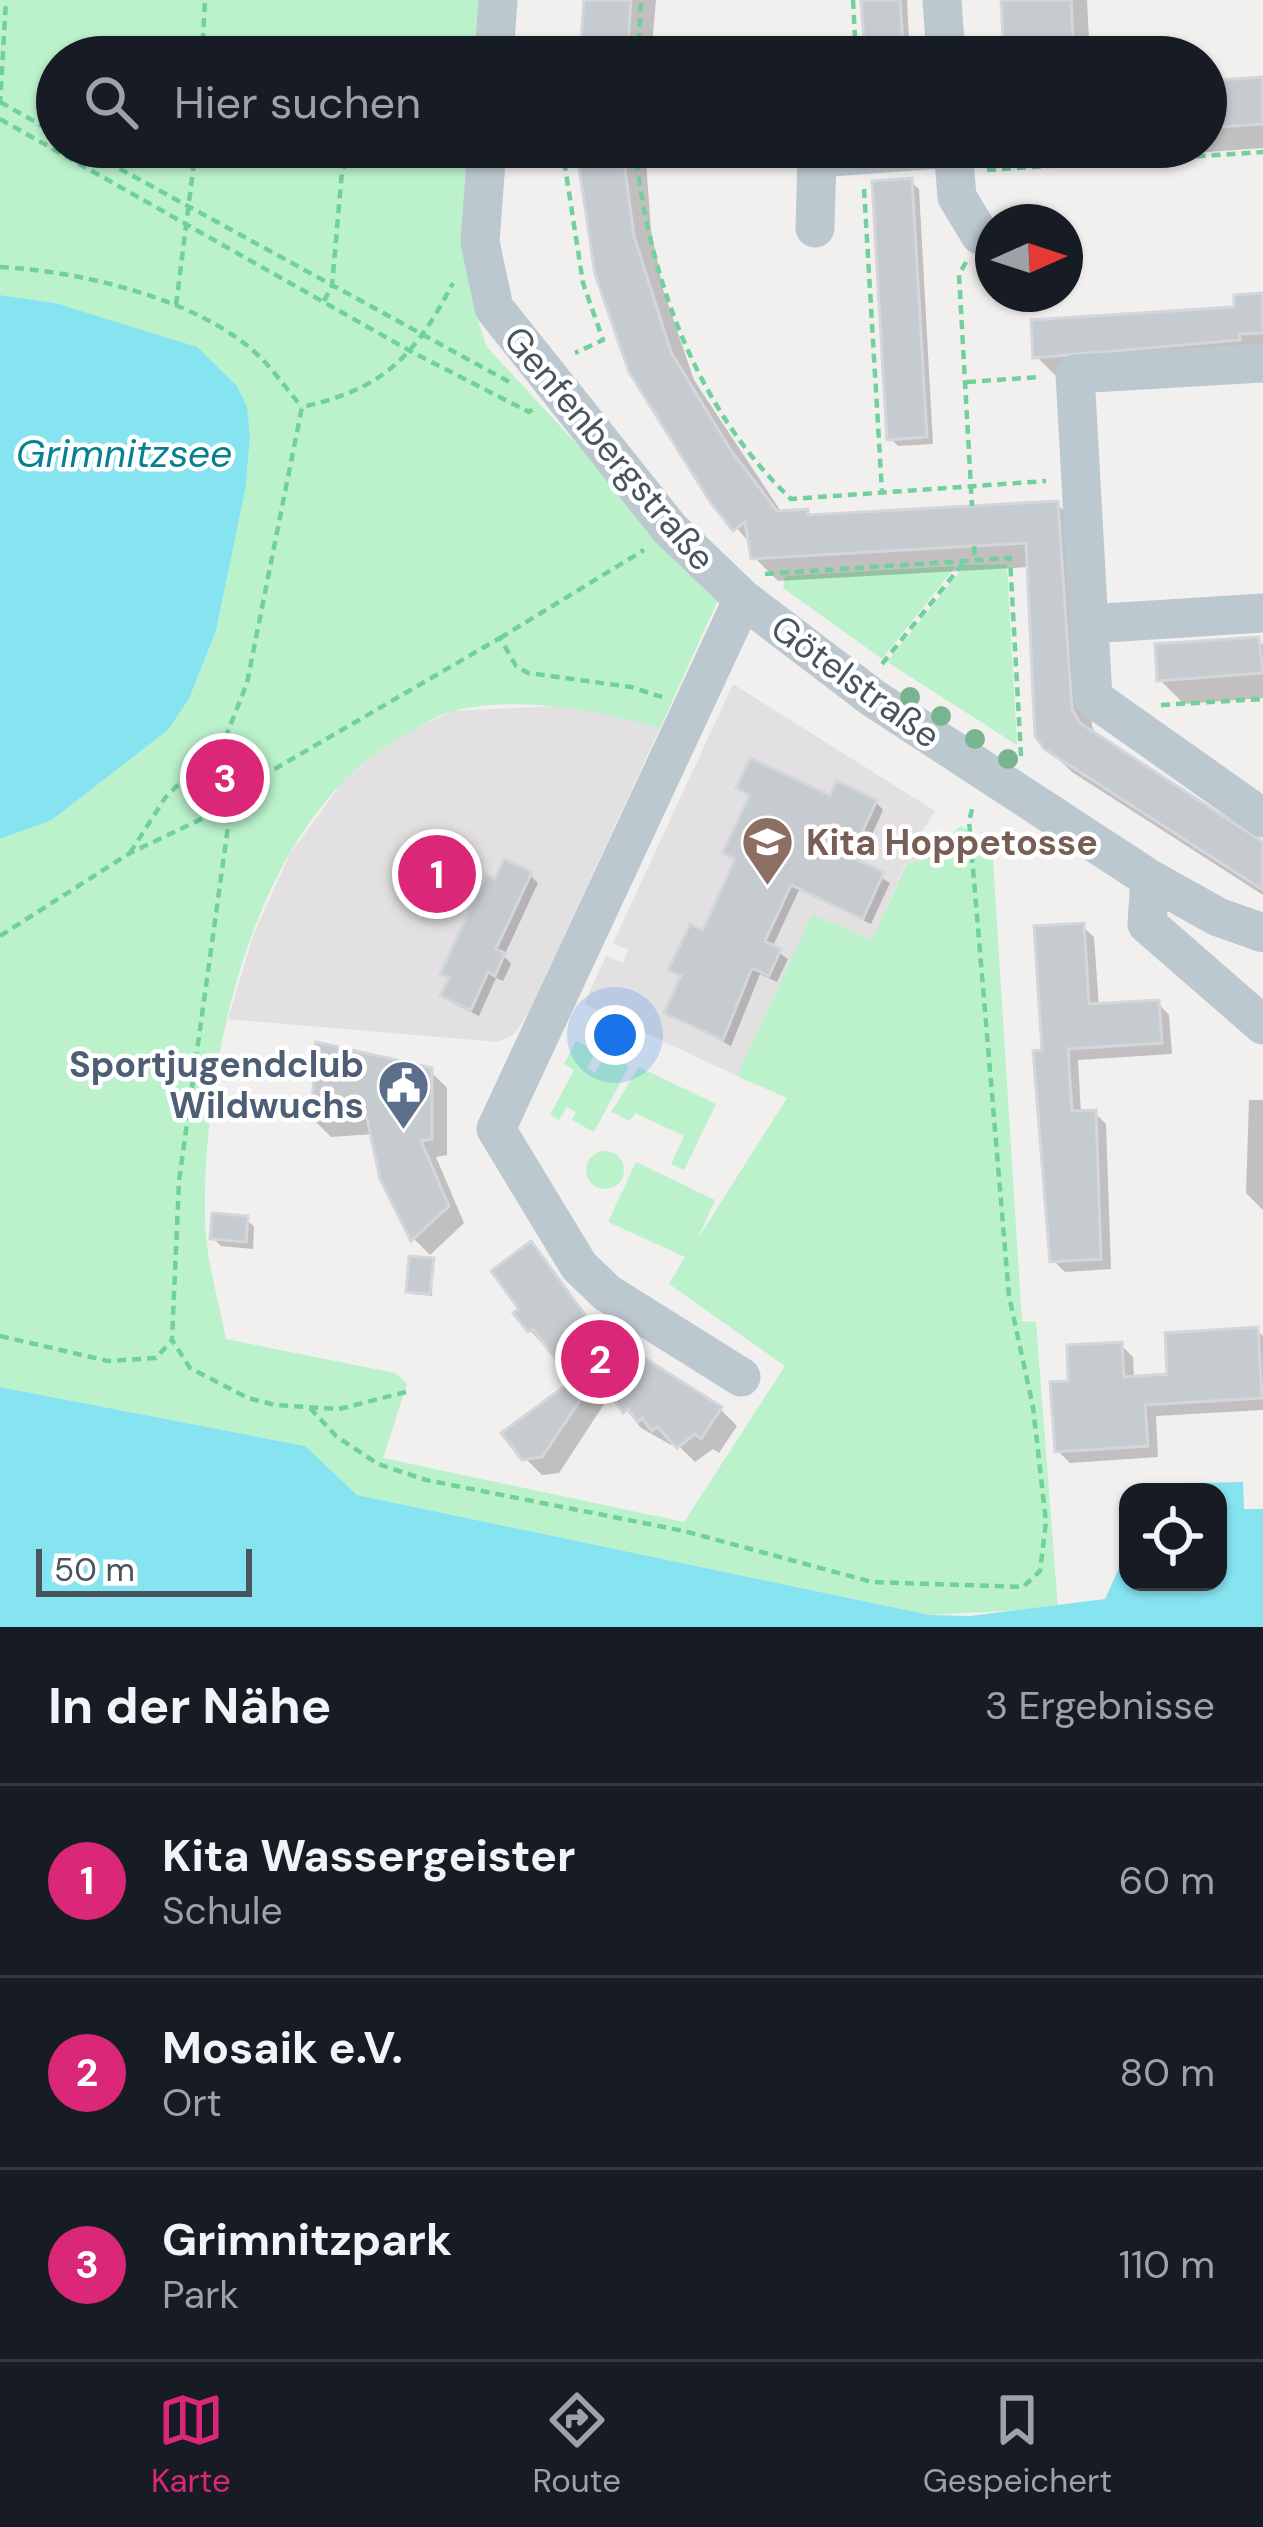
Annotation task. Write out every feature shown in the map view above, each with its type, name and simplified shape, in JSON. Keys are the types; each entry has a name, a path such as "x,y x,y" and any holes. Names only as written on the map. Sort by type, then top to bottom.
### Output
{"street":[{"path":"495,36 498,0"},
{"path":"942,0 945,36"},
{"name":"Genfenbergstraße","path":"485,168 480,242 494,308 670,529 748,587"},
{"path":"815,228 817,168"},
{"path":"959,168 957,197 975,227"},
{"path":"1263,363 1076,374 1094,698 1263,818"},
{"name":"Götelstraße","path":"741,1377 607,1293 579,1266 496,1130 748,587 873,698 1150,879 1218,916 1263,933"},
{"path":"1089,624 1263,613"},
{"path":"1150,879 1147,924 1263,1025"}],"path":[{"path":"6,0 0,103 36,123"},
{"path":"203,36 205,0"},
{"path":"639,36 641,0"},
{"path":"853,0 855,36"},
{"path":"0,118 36,138"},
{"path":"1227,152 1263,152"},
{"path":"90,168 412,352 529,412 542,402"},
{"path":"117,168 510,385 523,379"},
{"path":"176,305 195,168"},
{"path":"324,301 332,286 344,168"},
{"path":"562,359 603,340 578,260 565,168"},
{"path":"638,168 647,234 698,371 762,471 791,499 1082,479"},
{"path":"863,168 882,492"},
{"path":"972,506 959,275 975,245"},
{"path":"0,267 68,271 176,305 257,354 302,407"},
{"path":"302,407 346,398 412,352 460,269"},
{"path":"965,382 1076,374"},
{"path":"130,853 166,798 226,736 259,632 302,407"},
{"path":"0,936 130,853 231,805 261,777 500,638 670,529"},
{"path":"974,546 975,560"},
{"path":"748,587 1010,558 1022,756"},
{"path":"880,666 965,561"},
{"path":"500,638 516,665 528,673 632,687 690,707"},
{"path":"1108,708 1263,699"},
{"path":"226,736 261,777"},
{"path":"310,1408 336,1436 378,1464 426,1480 684,1531 872,1582 1023,1587 1040,1571 1046,1522 1033,1407 1009,1296 969,821 982,770"},
{"path":"231,805 179,1181 172,1340 190,1368 248,1398 339,1409 406,1393"},
{"path":"0,1336 107,1361 156,1358 172,1340"}],"shaded area":[{"name":"Kita Hoppetosse","path":"733,684 935,811 920,835 922,861 906,863 872,940 812,914 737,1076 584,1004 606,956 623,963 628,950 613,943"},
{"path":"557,706 604,712 660,728 529,1012 514,1034 497,1042 228,1019 253,936 290,854 342,783 384,745 452,711"}],"green space":[{"path":"0,0 482,0 479,36 36,36 36,168 467,168 467,271 487,347 719,598 660,728 558,707 504,704 453,711 412,731 358,768 313,818 276,878 248,945 214,1088 205,1222 226,1339 395,1373 407,1384 383,1458 684,1522 785,1366 669,1284 685,1257 608,1222 636,1162 715,1200 697,1240 787,1098 737,1076 812,914 872,940 907,863 922,861 961,826 992,844 1022,1321 1036,1322 1058,1608 930,1615 357,1495 304,1446 0,1387 0,839 52,820 168,730 189,699 216,631 246,486 250,437 55,303 0,295"},
{"path":"1007,564 1017,745 887,662 965,565"},
{"path":"956,566 882,659 783,588 785,576"},
{"path":"576,1041 596,1051 587,1068 595,1073 606,1054 629,1066 594,1132 572,1120 576,1112 567,1107 559,1120 550,1115 574,1070 564,1064"},
{"path":"639,1067 716,1104 684,1170 671,1164 684,1136 635,1113 630,1121 611,1112"},
{"path":"605,1151 618,1157 624,1170 618,1183 605,1189 592,1183 586,1170 592,1157"}],"water":[{"name":"Grimnitzsee","path":"0,295 55,303 197,347 237,386 247,407 250,437 246,486 216,631 189,699 168,730 52,820 0,839"},
{"path":"0,1387 305,1446 357,1495 930,1615 970,1616 1105,1599 1119,1568 1119,1591 1227,1591 1227,1483 1188,1483 1243,1482 1244,1509 1263,1509 1263,1627 0,1627"}],"building":[{"path":"584,0 631,0 628,36 581,36"},
{"path":"861,0 900,0 903,36 864,36"},
{"path":"1001,0 1071,0 1073,36 1003,36"},
{"path":"1263,77 1263,124 1227,127 1227,80"},
{"path":"579,168 625,168 634,236 671,352 730,449 777,511 808,509 808,515 1058,501 1072,709 1080,723 1263,842 1263,890 1044,749 1035,736 1026,543 751,559 745,522 733,531 711,503 629,372 595,274"},
{"path":"912,178 927,437 887,440 872,181"},
{"path":"1263,293 1263,333 1239,334 1240,340 1033,358 1031,320 1234,307 1234,295"},
{"path":"1259,637 1263,673 1157,681 1155,644"},
{"path":"750,758 830,795 837,781 877,800 851,857 884,872 863,919 791,885 765,941 781,949 769,976 752,968 723,1040 664,1013 681,976 668,970 690,924 703,930 735,859 722,853 750,795 736,788"},
{"path":"504,859 532,872 496,949 505,953 495,976 488,972 471,1010 440,996 449,978 440,974 486,875 495,879"},
{"path":"1084,923 1089,1004 1159,1000 1162,1043 1068,1049 1072,1111 1096,1110 1101,1259 1050,1262 1033,1051 1042,1050 1034,926"},
{"path":"316,1042 432,1068 432,1139 421,1141 449,1206 411,1241 380,1179 367,1118 311,1121"},
{"path":"212,1213 248,1216 246,1242 210,1239"},
{"path":"531,1241 604,1341 608,1335 722,1407 701,1439 695,1434 677,1448 657,1427 652,1431 628,1409 623,1413 597,1375 542,1457 522,1460 501,1433 572,1381 533,1329 528,1332 513,1313 519,1309 491,1271"},
{"path":"409,1256 434,1258 430,1294 406,1292"},
{"path":"1258,1327 1262,1398 1145,1405 1148,1446 1055,1452 1050,1382 1068,1381 1067,1345 1122,1342 1124,1377 1167,1374 1165,1333"}],"place":[{"name":"Grimnitzpark","path":"225,778"},
{"name":"Kita Wassergeister","path":"437,874"},
{"name":"Kita Hoppetosse","path":"767,888"},
{"name":"Sportjugendclub Wildwuchs","path":"403,1131"},
{"name":"Mosaik e.V.","path":"600,1359"}]}
